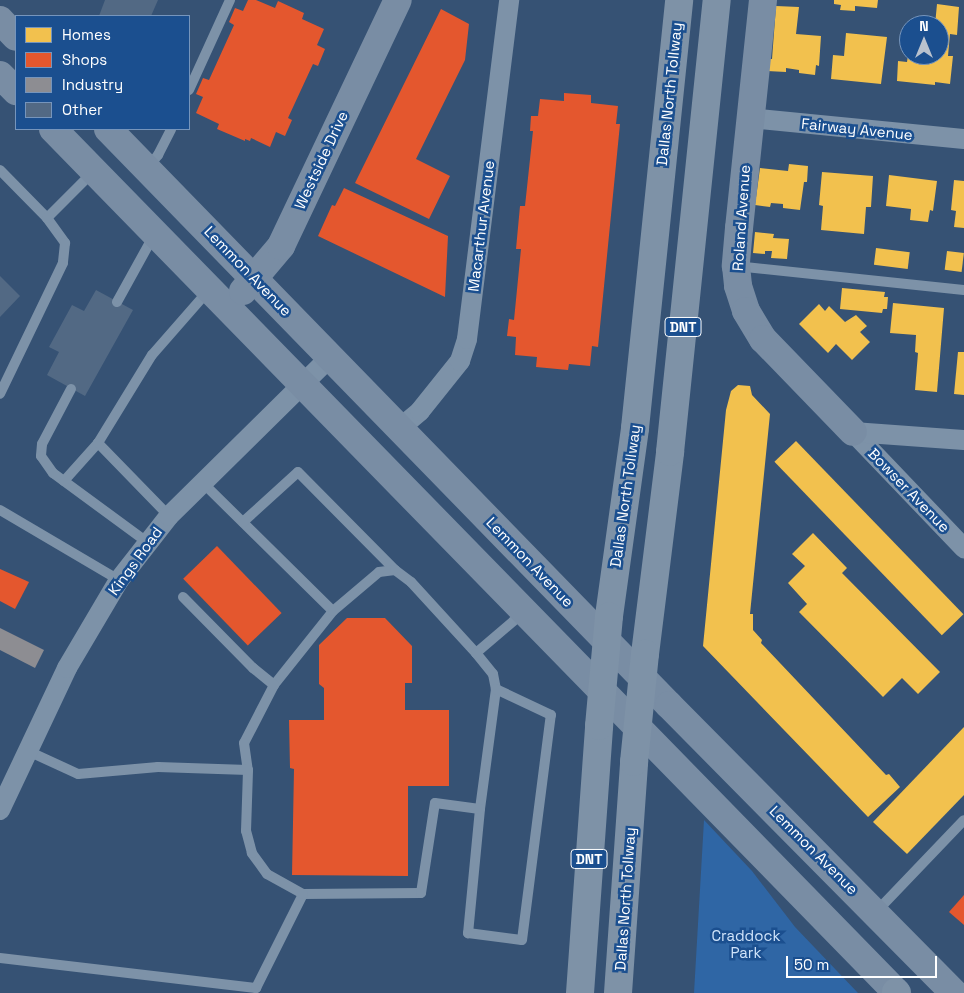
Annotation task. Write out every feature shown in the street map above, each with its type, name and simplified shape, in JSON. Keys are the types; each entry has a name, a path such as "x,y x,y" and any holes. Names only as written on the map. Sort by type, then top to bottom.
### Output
{"highway":[{"name":"Dallas North Tollway","path":"580,993 599,726 609,616 635,428 679,0"},
{"name":"Dallas North Tollway","path":"618,993 634,762 645,654 670,452 717,0"}],"main road":[{"name":"Westside Drive","path":"218,298 256,279 281,246 398,0"},
{"name":"Roland Avenue","path":"763,0 736,266 738,286 746,312 763,339 853,432"},
{"path":"0,20 15,36"},
{"path":"0,75 15,90"},
{"path":"54,130 896,993"},
{"name":"Lemmon Avenue","path":"116,136 669,705 876,912 954,993"},
{"path":"94,171 116,136"},
{"path":"524,612 556,588"}],"street":[{"name":"Macarthur Avenue","path":"400,428 420,411 460,361 467,338 508,0"},
{"name":"Fairway Avenue","path":"750,118 964,139"},
{"name":"Kings Road","path":"0,810 6,783 28,751 67,668 119,580 169,516 331,356"},
{"path":"853,432 964,440"},
{"name":"Bowser Avenue","path":"853,432 964,548"}],"lane":[{"path":"190,88 230,0"},
{"path":"148,168 158,155 170,130"},
{"path":"0,170 47,218 65,243 63,263 0,394"},
{"path":"47,218 94,171"},
{"path":"117,302 155,233"},
{"path":"736,266 964,290"},
{"path":"64,481 98,443 152,355 218,298"},
{"path":"71,389 42,444 40,456 53,473 147,542"},
{"path":"98,443 169,516"},
{"path":"243,522 298,472 395,570 411,582 493,674 496,689 480,809 468,933 522,940 551,715 496,689"},
{"path":"203,483 333,611"},
{"path":"0,510 119,580"},
{"path":"395,570 379,572 333,611 274,685 244,743 248,770 246,831 252,853 266,874 303,894 421,892 435,803 480,809"},
{"path":"183,597 253,668 274,685"},
{"path":"476,653 524,612"},
{"path":"28,751 78,774 158,767 248,770"},
{"path":"876,912 964,820"},
{"path":"0,958 256,988 303,894"}],"green space":[{"name":"Craddock Park","path":"704,820 752,871 795,927 858,993 694,993"}],"building: Homes":[{"path":"834,0 878,0 877,8 855,6 855,11 840,10 841,5 834,4"},
{"path":"937,4 959,7 957,35 950,34 949,45 949,15 936,15"},
{"path":"776,6 799,7 796,34 821,36 819,66 816,65 815,75 799,73 799,70 786,68 786,72 767,71 768,59 772,59"},
{"path":"846,33 887,37 881,84 831,79 833,55 844,56"},
{"path":"949,56 953,56 950,84 935,82 935,85 897,81 898,61 899,65 949,65"},
{"path":"789,164 808,166 807,182 804,182 800,210 783,208 783,204 771,203 770,207 755,205 760,168 788,171"},
{"path":"822,172 873,176 871,207 866,207 864,234 821,230 823,206 819,205"},
{"path":"889,175 937,181 933,211 930,210 928,222 910,220 911,209 886,206"},
{"path":"954,180 964,181 964,228 954,227 956,211 951,210"},
{"path":"755,232 774,234 773,238 789,239 787,259 771,258 772,251 765,251 765,254 753,253"},
{"path":"876,248 910,252 908,269 874,265"},
{"path":"947,251 964,253 962,272 945,270"},
{"path":"842,288 885,292 884,297 888,297 887,309 883,309 882,313 840,309"},
{"path":"893,303 944,308 937,392 915,390 918,353 915,352 916,335 890,333"},
{"path":"819,304 825,311 829,306 845,322 856,315 867,326 860,332 870,342 852,360 836,344 828,353 799,324"},
{"path":"958,352 964,352 964,395 954,394"},
{"path":"738,385 750,386 752,395 770,414 750,614 753,614 753,630 762,640 761,643 886,775 889,774 900,787 868,817 703,646 726,410 731,391"},
{"path":"796,441 963,614 942,635 774,462"},
{"path":"813,533 847,568 842,573 940,672 918,694 902,678 883,697 799,612 807,604 788,583 805,566 792,554"},
{"path":"964,727 964,795 907,854 873,822"}],"building: Shops":[{"path":"248,0 256,0 275,8 278,1 304,13 302,19 324,29 317,45 325,49 318,66 313,64 288,118 292,120 285,136 276,132 270,147 251,138 250,141 245,139 245,141 217,129 219,124 196,113 203,97 196,94 203,78 209,80 234,25 229,22 235,8 243,11"},
{"path":"441,9 469,24 465,60 416,159 450,176 429,219 355,183"},
{"path":"564,93 591,95 591,103 618,106 616,124 620,124 598,347 592,346 590,366 569,364 568,370 536,367 537,357 515,355 516,337 507,336 509,319 514,320 521,249 516,249 520,206 525,206 533,131 530,131 531,116 538,116 540,99 564,101"},
{"path":"344,188 448,236 445,297 318,236 332,205 335,206"},
{"path":"217,546 282,613 248,646 183,579"},
{"path":"0,569 29,582 15,609 0,601"},
{"path":"347,618 385,618 412,646 412,683 405,683 405,710 449,710 449,786 408,786 408,876 292,875 294,769 290,768 289,720 324,720 324,688 319,684 319,645"},
{"path":"964,895 964,925 949,912"}],"building: Industry":[{"path":"0,628 44,650 35,668 0,650"}],"building: Other":[{"path":"105,0 158,0 151,15 99,15"},
{"path":"0,276 20,296 0,317"},
{"path":"96,290 133,310 85,396 47,375 59,352 49,347 72,305 84,311"}]}
